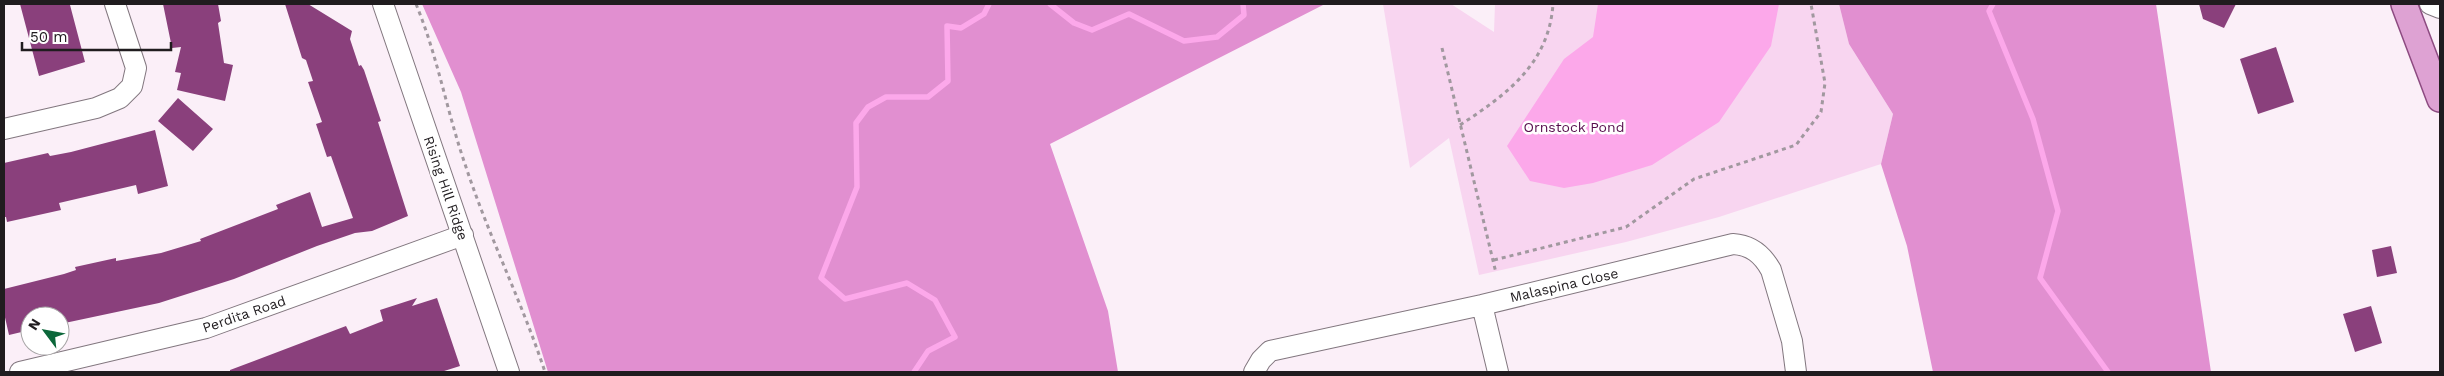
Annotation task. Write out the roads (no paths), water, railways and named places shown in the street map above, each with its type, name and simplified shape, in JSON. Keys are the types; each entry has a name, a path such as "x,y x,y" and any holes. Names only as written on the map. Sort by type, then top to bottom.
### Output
{"main road":[{"path":"2404,4 2440,99"}],"street":[{"path":"4,129 96,108 120,98 132,86 136,68 115,4"},
{"name":"Rising Hill Ridge","path":"383,4 509,372"},
{"path":"2430,4 2440,8"},
{"name":"Perdita Road","path":"20,372 206,328 463,235"},
{"name":"Malaspina Close","path":"1254,372 1261,360 1270,351 1482,305 1723,246 1743,245 1760,254 1771,270 1792,341 1796,372"},
{"path":"1482,305 1498,372"}],"waterway":[{"path":"914,372 928,351 955,337 935,300 907,283 845,299 821,278 857,187 856,123 868,107 886,97 928,97 948,81 947,26 961,28 984,14 989,4"},
{"path":"1050,4 1074,23 1092,30 1129,14 1184,41 1217,37 1244,15 1243,4"},
{"path":"1993,4 1989,11 2033,119 2058,211 2040,278 2108,372"}],"park label":[{"name":"Ornstock Pond","path":"1574,127"}]}
